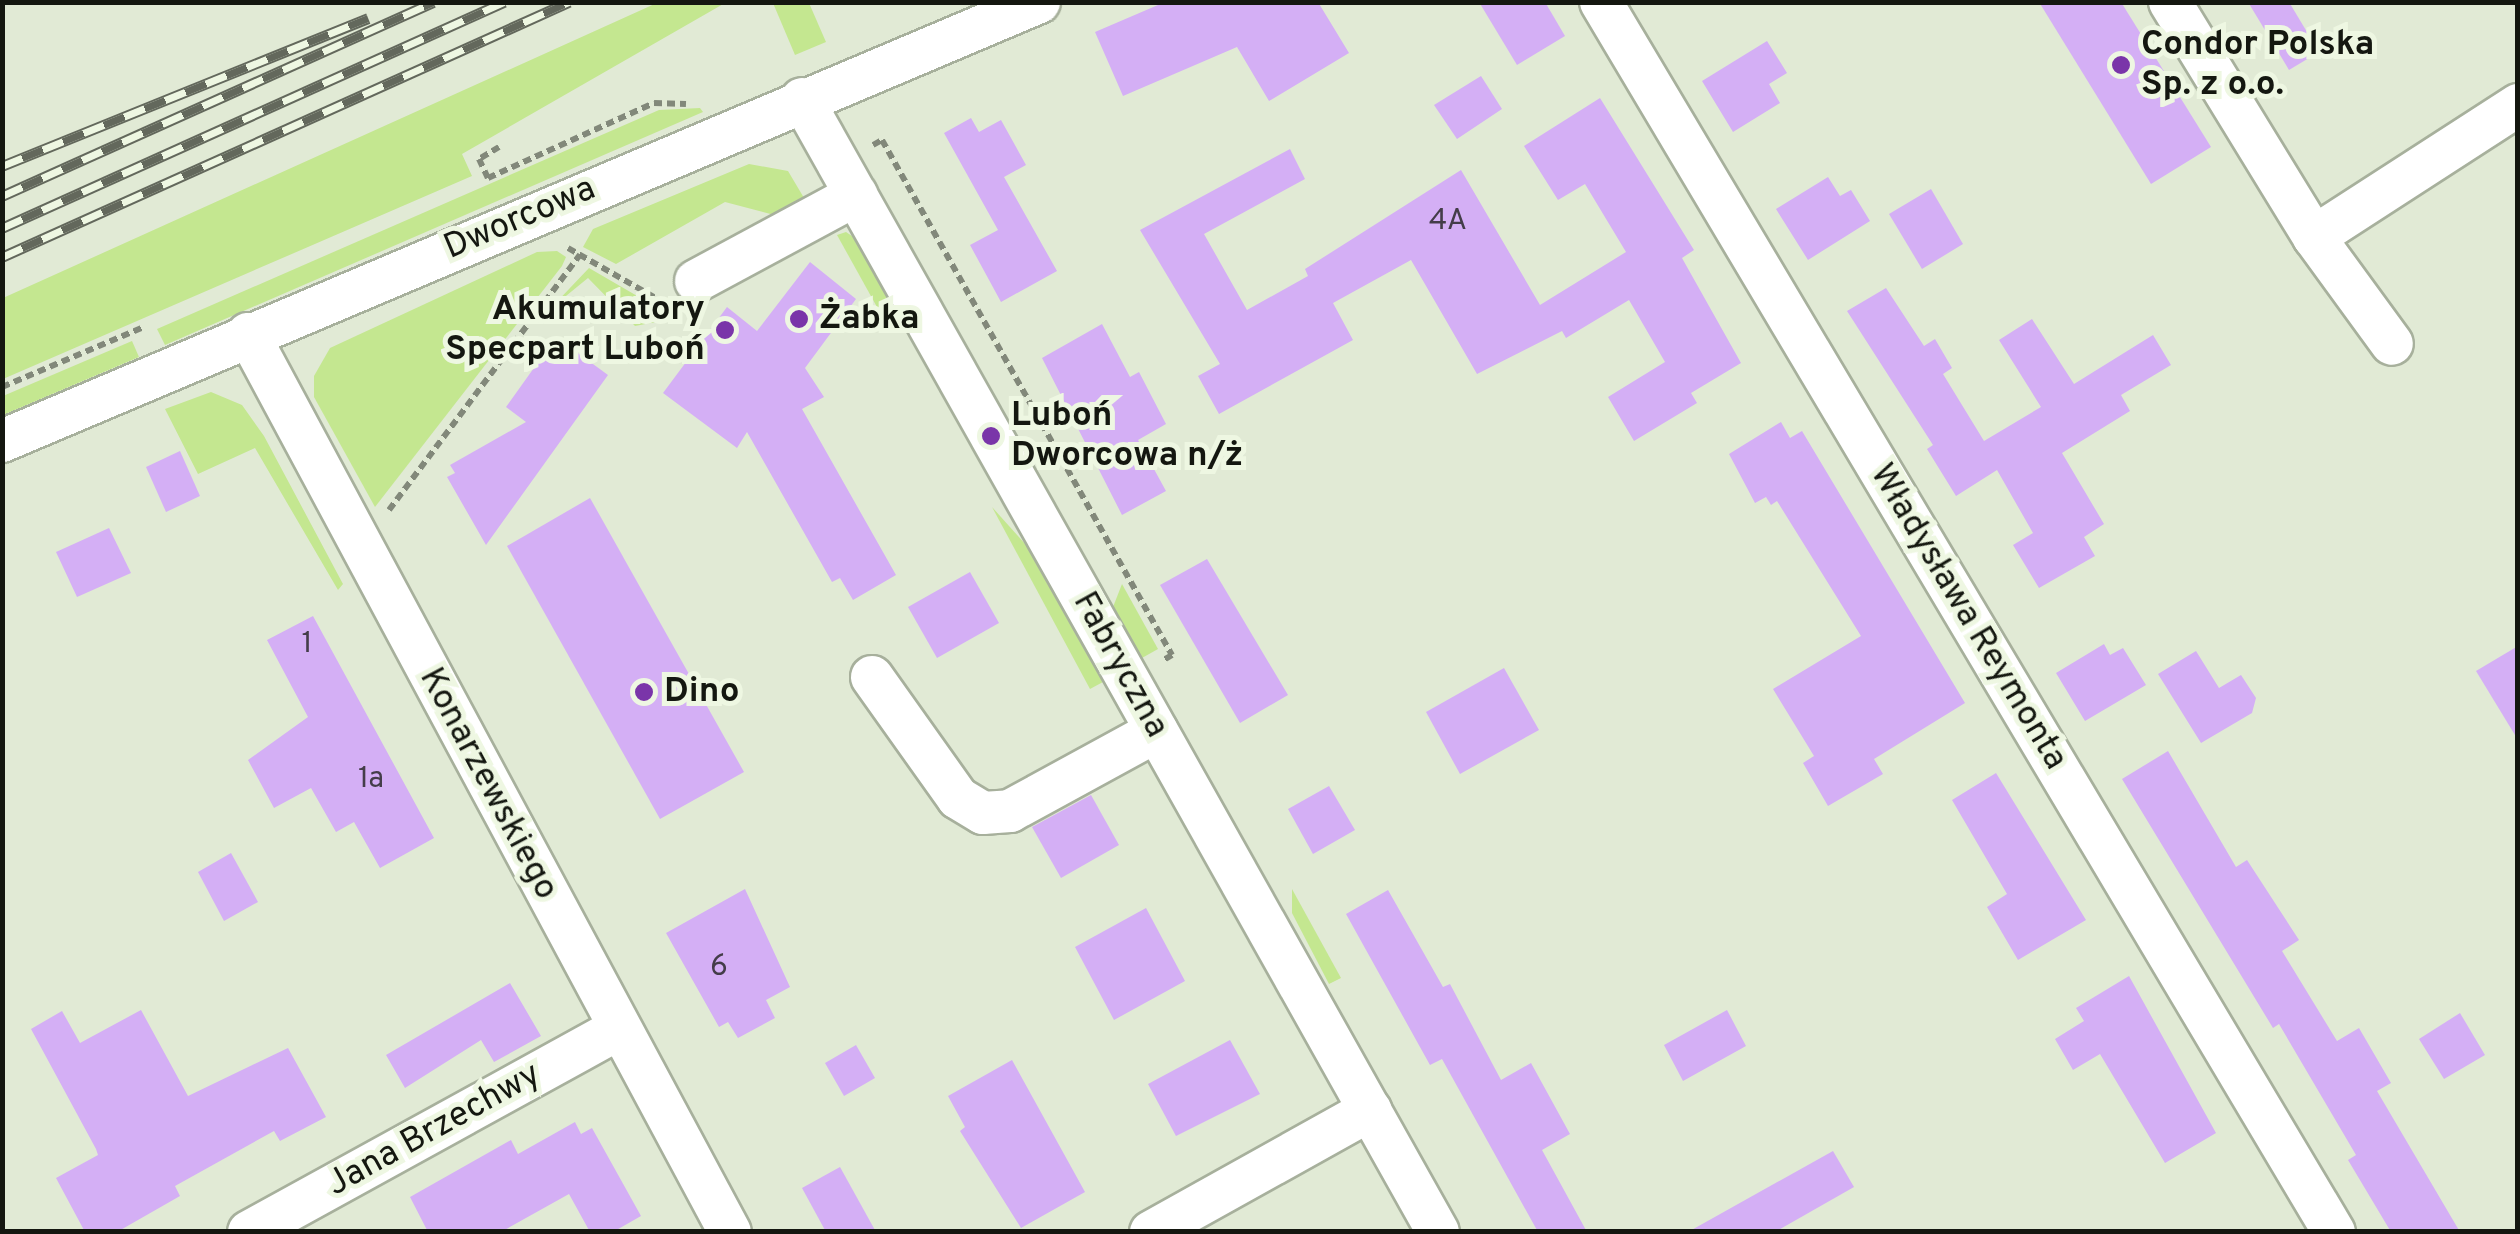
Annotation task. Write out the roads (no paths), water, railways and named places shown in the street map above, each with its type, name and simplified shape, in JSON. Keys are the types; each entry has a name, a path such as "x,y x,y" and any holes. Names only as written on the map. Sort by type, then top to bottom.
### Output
{"street":[{"name":"Dworcowa","path":"2,440 1039,2"},
{"name":"Władysława Reymonta","path":"1601,2 2334,1232"},
{"path":"2170,2 2314,237 2392,344"},
{"name":"Fabryczna","path":"802,100 1438,1232"},
{"path":"2314,237 2518,104"},
{"path":"696,281 856,194"},
{"name":"Konarzewskiego","path":"248,334 730,1232"},
{"path":"872,677 958,798 983,813 1010,812 1157,731"},
{"name":"Jana Brzechwy","path":"249,1232 620,1028"},
{"path":"1152,1232 1370,1110"}],"railway":[{"path":"2,196 433,2"},
{"path":"2,228 504,2"},
{"path":"2,257 569,2"},
{"path":"2,166 368,18"}],"place":[{"name":"Condor Polska Sp. z o.o.","path":"2121,65"},
{"name":"Żabka","path":"799,319"},
{"name":"Akumulatory Specpart Luboń","path":"725,330"},
{"name":"Luboń Dworcowa n/ż","path":"991,436"},
{"name":"Dino","path":"644,692"}]}
